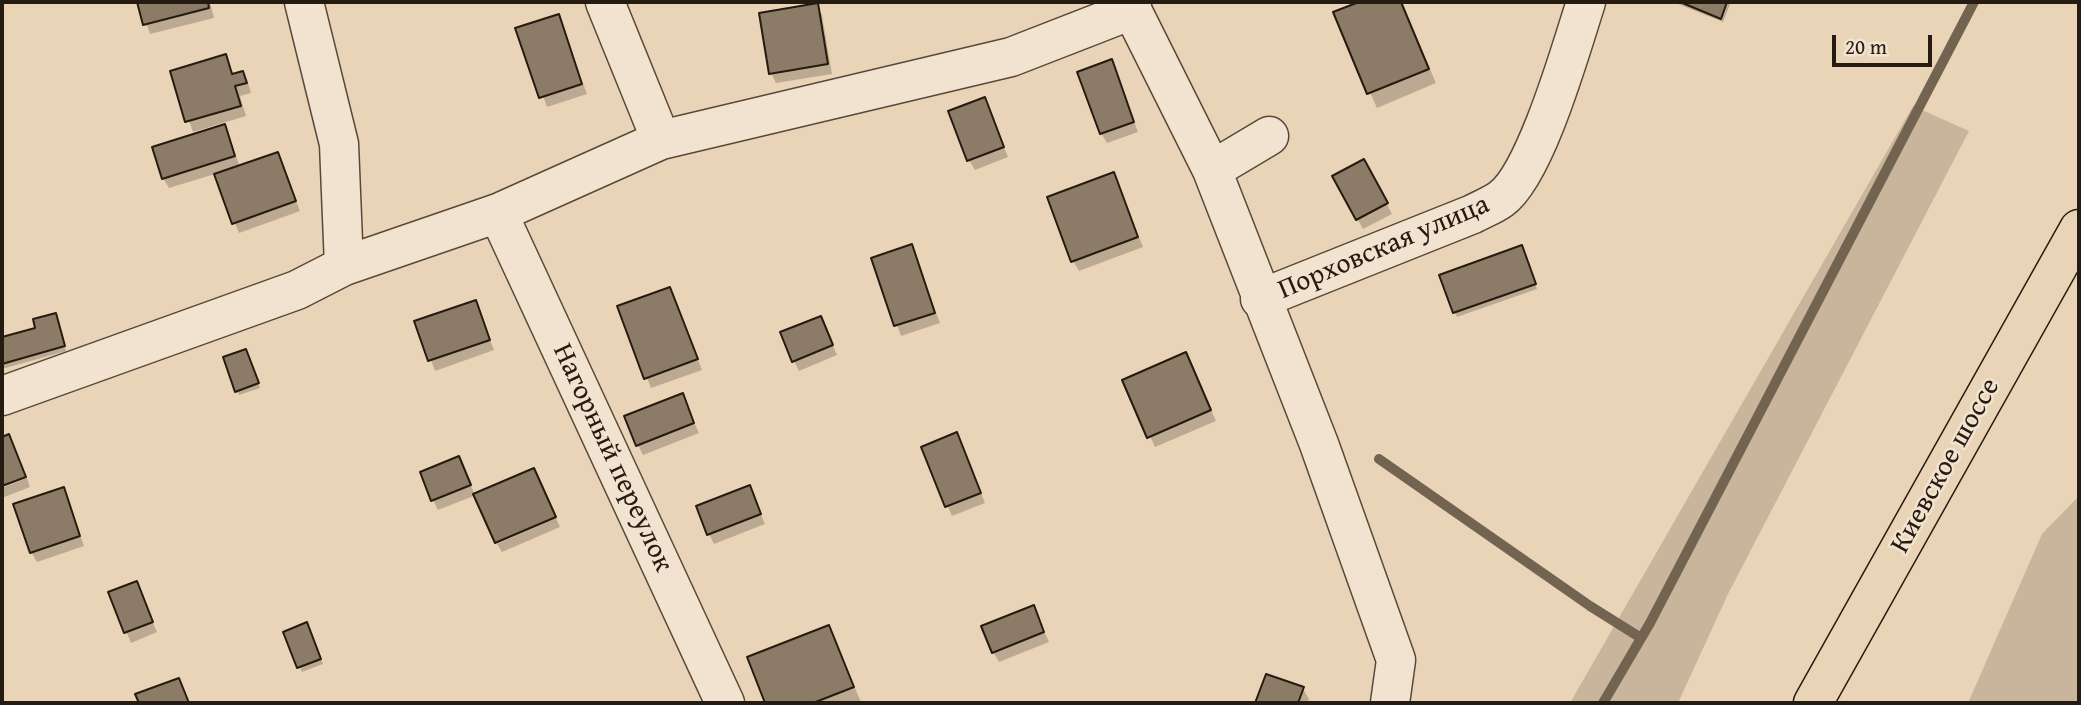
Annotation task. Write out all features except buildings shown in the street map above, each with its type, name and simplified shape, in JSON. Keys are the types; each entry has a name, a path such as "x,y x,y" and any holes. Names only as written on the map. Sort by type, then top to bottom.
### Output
{"main road":[{"name":"Киевское шоссе","path":"1814,703 2079,229"}],"street":[{"path":"304,2 340,144 344,266"},
{"path":"605,2 661,140"},
{"name":"Порховская улица","path":"1261,299 1473,214 1503,198 1521,175 1554,100 1586,2"},
{"path":"2,396 297,290 344,266 498,212 661,140 1011,57 1132,6 1212,170 1319,444 1395,660 1390,703"},
{"path":"1212,170 1269,136"},
{"name":"Нагорный переулок","path":"498,212 724,703"}],"shaded area":[{"path":"1913,106 1969,131 1728,594 1678,703 1570,703"},
{"path":"2079,496 2079,703 1968,703 2042,534"}],"waterway":[{"path":"1603,703 1650,623 1974,2"},
{"path":"1379,459 1590,606 1641,638"}]}
